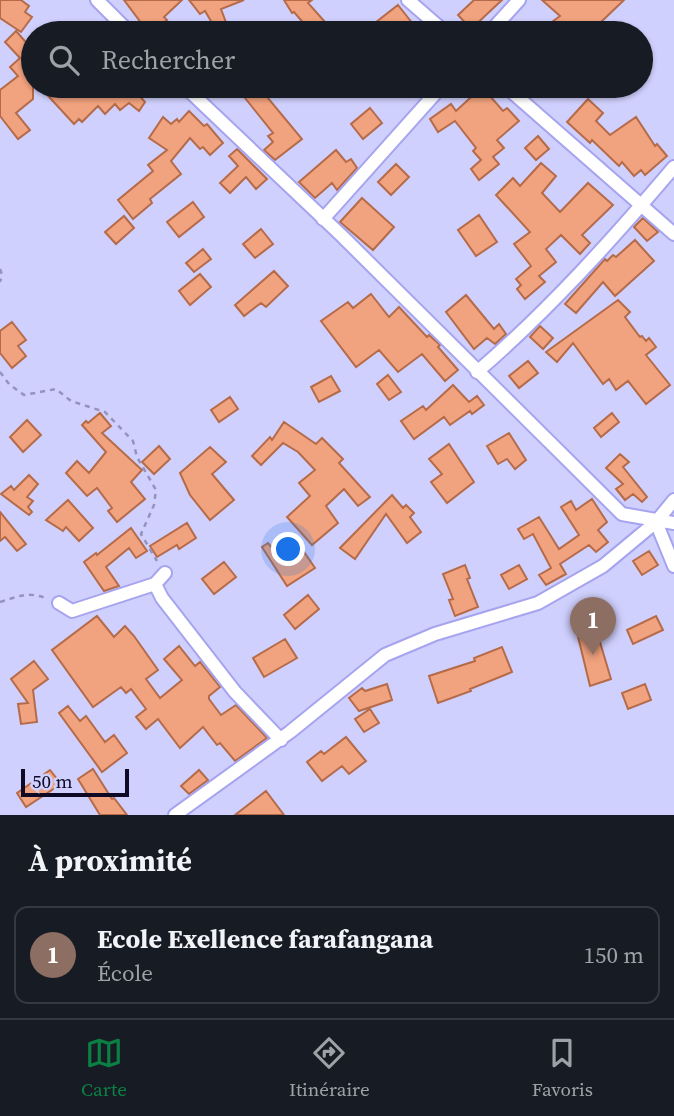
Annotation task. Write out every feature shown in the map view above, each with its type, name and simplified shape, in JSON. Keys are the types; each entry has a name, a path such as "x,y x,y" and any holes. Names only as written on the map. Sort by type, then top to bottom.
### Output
{"street":[{"path":"97,0 118,21"},
{"path":"408,0 432,21"},
{"path":"500,21 519,0"},
{"path":"197,98 622,514 674,523"},
{"path":"323,219 431,98"},
{"path":"519,98 674,234"},
{"path":"477,372 522,334 604,249 674,167"},
{"path":"175,815 281,740 385,655 435,634 538,603 603,566 656,522 674,500"},
{"path":"656,522 674,566"},
{"path":"59,603 72,611 155,584 165,573"},
{"path":"155,584 162,598 235,692 281,740"}],"path":[{"path":"0,269 0,282"},
{"path":"0,372 9,384 24,395 56,389 71,401 105,412 133,441 137,457 156,490 154,505 141,534 165,573"},
{"path":"0,602 19,594 37,595 59,603"}],"building":[{"path":"0,0 21,0 29,6 25,12 32,17 29,21 21,21 21,32 0,18"},
{"path":"124,0 182,0 164,17 166,21 140,21"},
{"path":"189,0 244,0 221,9 226,21 211,21 205,11 200,14"},
{"path":"284,0 312,0 308,3 324,21 302,21 292,13"},
{"path":"474,0 502,0 480,21 464,21 458,15"},
{"path":"542,0 624,0 602,21 553,21 560,16"},
{"path":"398,5 411,21 377,21"},
{"path":"16,31 21,37 21,98 33,98 16,113 30,130 18,139 0,116 0,90 18,76 10,67 20,58 5,42"},
{"path":"50,98 142,98 145,102 139,111 129,103 120,110 115,104 105,114 98,106 82,122 79,119 74,124"},
{"path":"245,98 268,98 302,139 275,160 264,150 273,142 268,136 273,133"},
{"path":"470,98 492,98 503,111 507,108 519,121 497,140 504,148 493,157 499,164 479,180 471,169 481,160 473,151 476,148 455,121 438,132 430,119 451,104 456,111"},
{"path":"588,99 603,113 596,121 610,135 636,117 655,146 657,144 667,156 645,175 641,170 634,176 622,162 619,166 592,140 590,143 567,122"},
{"path":"370,108 382,123 363,139 351,124"},
{"path":"189,111 204,126 207,124 223,143 210,155 190,138 171,161 181,174 150,199 152,203 133,219 118,200 153,171 148,165 167,150 149,138 163,117 171,124 177,119 179,122"},
{"path":"538,136 549,149 536,160 525,148"},
{"path":"237,149 267,179 256,189 246,177 230,193 220,183 238,166 229,156"},
{"path":"336,150 346,162 351,159 357,168 337,190 332,183 315,198 299,182"},
{"path":"541,163 556,176 542,193 560,212 588,183 613,205 582,235 590,243 580,254 561,235 546,249 556,262 539,276 545,282 525,299 517,289 521,285 516,279 531,266 514,244 530,232 496,195 513,178 520,186"},
{"path":"396,164 409,177 391,195 378,182"},
{"path":"362,198 394,227 373,250 340,222"},
{"path":"193,202 204,217 179,237 167,222"},
{"path":"479,215 497,242 476,256 458,230"},
{"path":"124,216 134,228 116,244 105,232"},
{"path":"643,218 658,232 647,241 634,227"},
{"path":"261,229 273,244 255,258 243,244"},
{"path":"635,240 654,261 615,296 603,282 576,313 565,304 605,259 607,261 613,255 616,257"},
{"path":"203,249 211,259 194,272 186,263"},
{"path":"274,271 288,286 266,307 261,303 244,316 235,305"},
{"path":"200,274 211,287 190,305 179,291"},
{"path":"371,294 389,317 399,307 427,337 429,335 440,345 438,347 458,370 445,381 422,354 398,372 379,350 356,367 321,321 348,302 353,308"},
{"path":"466,295 494,329 499,324 506,334 495,344 487,338 474,349 446,312"},
{"path":"618,300 630,312 625,317 640,337 646,341 649,338 656,347 646,355 670,385 646,404 628,381 616,390 609,379 603,384 573,343 557,362 546,352"},
{"path":"12,322 26,340 18,346 26,356 12,368 0,353 0,331"},
{"path":"540,326 553,338 543,349 530,337"},
{"path":"528,361 538,373 519,388 509,376"},
{"path":"388,375 401,392 389,400 377,384"},
{"path":"331,376 340,391 319,402 311,387"},
{"path":"453,385 469,402 477,396 484,405 450,425 444,417 414,439 401,421 423,406 426,410"},
{"path":"230,397 238,409 219,422 211,410"},
{"path":"100,413 111,426 102,433 142,470 131,482 145,499 117,522 108,511 112,508 97,488 87,496 66,473 77,461 89,473 106,452 82,425"},
{"path":"612,413 619,422 601,437 594,428"},
{"path":"27,420 41,435 23,452 10,437"},
{"path":"284,422 316,444 322,438 343,459 339,463 370,497 358,506 344,489 326,506 338,523 312,545 287,517 310,496 299,483 315,470 298,452 283,443 261,465 252,456 270,437 272,440"},
{"path":"509,433 526,460 515,469 507,459 498,464 487,446"},
{"path":"449,444 474,482 447,503 431,482 442,474 429,459"},
{"path":"159,446 170,459 154,474 142,462"},
{"path":"210,447 226,462 212,474 234,500 210,520 190,495 180,473"},
{"path":"620,454 629,462 623,467 647,497 642,502 633,494 625,500 616,489 623,484 606,468"},
{"path":"29,475 38,484 27,497 33,501 28,507 32,512 29,515 1,494 11,486 14,490"},
{"path":"392,495 403,508 406,505 414,513 410,517 421,532 407,543 386,514 355,559 340,548"},
{"path":"592,499 607,522 598,530 608,542 596,552 589,545 560,564 566,574 546,585 539,575 551,568 533,534 524,539 518,529 539,517 559,549 579,535 561,507 571,501 576,510"},
{"path":"68,500 93,528 79,541 66,527 63,531 46,520"},
{"path":"0,512 26,544 17,551 5,537 0,541"},
{"path":"187,523 196,538 179,549 177,545 157,557 150,546"},
{"path":"131,528 147,551 136,558 129,548 106,567 119,586 104,591 84,562"},
{"path":"268,543 282,560 287,560 302,549 315,568 287,586 262,547"},
{"path":"649,551 658,565 642,575 633,561"},
{"path":"224,562 236,577 214,594 202,579"},
{"path":"465,565 470,578 467,579 478,607 455,616 449,600 453,599 443,574"},
{"path":"519,565 527,579 509,589 501,575"},
{"path":"308,595 319,609 295,629 284,615"},
{"path":"591,612 611,679 590,686 573,616"},
{"path":"97,616 114,637 125,626 134,636 158,670 146,679 160,698 182,680 164,659 179,646 195,666 200,662 220,687 209,699 221,715 236,705 267,738 235,761 220,743 217,745 203,727 180,748 158,719 146,729 136,717 146,709 131,689 126,693 121,687 93,707 52,650"},
{"path":"656,616 663,630 633,644 627,630"},
{"path":"285,639 297,658 264,677 253,658"},
{"path":"502,647 512,672 438,703 429,676 475,661 474,658"},
{"path":"34,661 48,679 33,690 37,722 21,724 18,704 28,703 11,679"},
{"path":"387,684 392,700 359,711 349,698 362,688 365,691"},
{"path":"645,684 651,700 628,709 622,693"},
{"path":"68,706 80,721 86,716 105,742 114,735 127,753 102,772 59,713"},
{"path":"370,709 379,723 364,732 355,719"},
{"path":"346,737 366,761 349,774 342,766 322,781 307,762 321,751 324,754"},
{"path":"93,769 112,799 114,798 127,815 100,815 78,779"},
{"path":"50,770 61,784 26,807 17,793"},
{"path":"199,770 208,780 189,794 181,786"},
{"path":"266,791 284,815 235,815"}],"place":[{"name":"Ecole Exellence farafangana","path":"593,655"}]}
